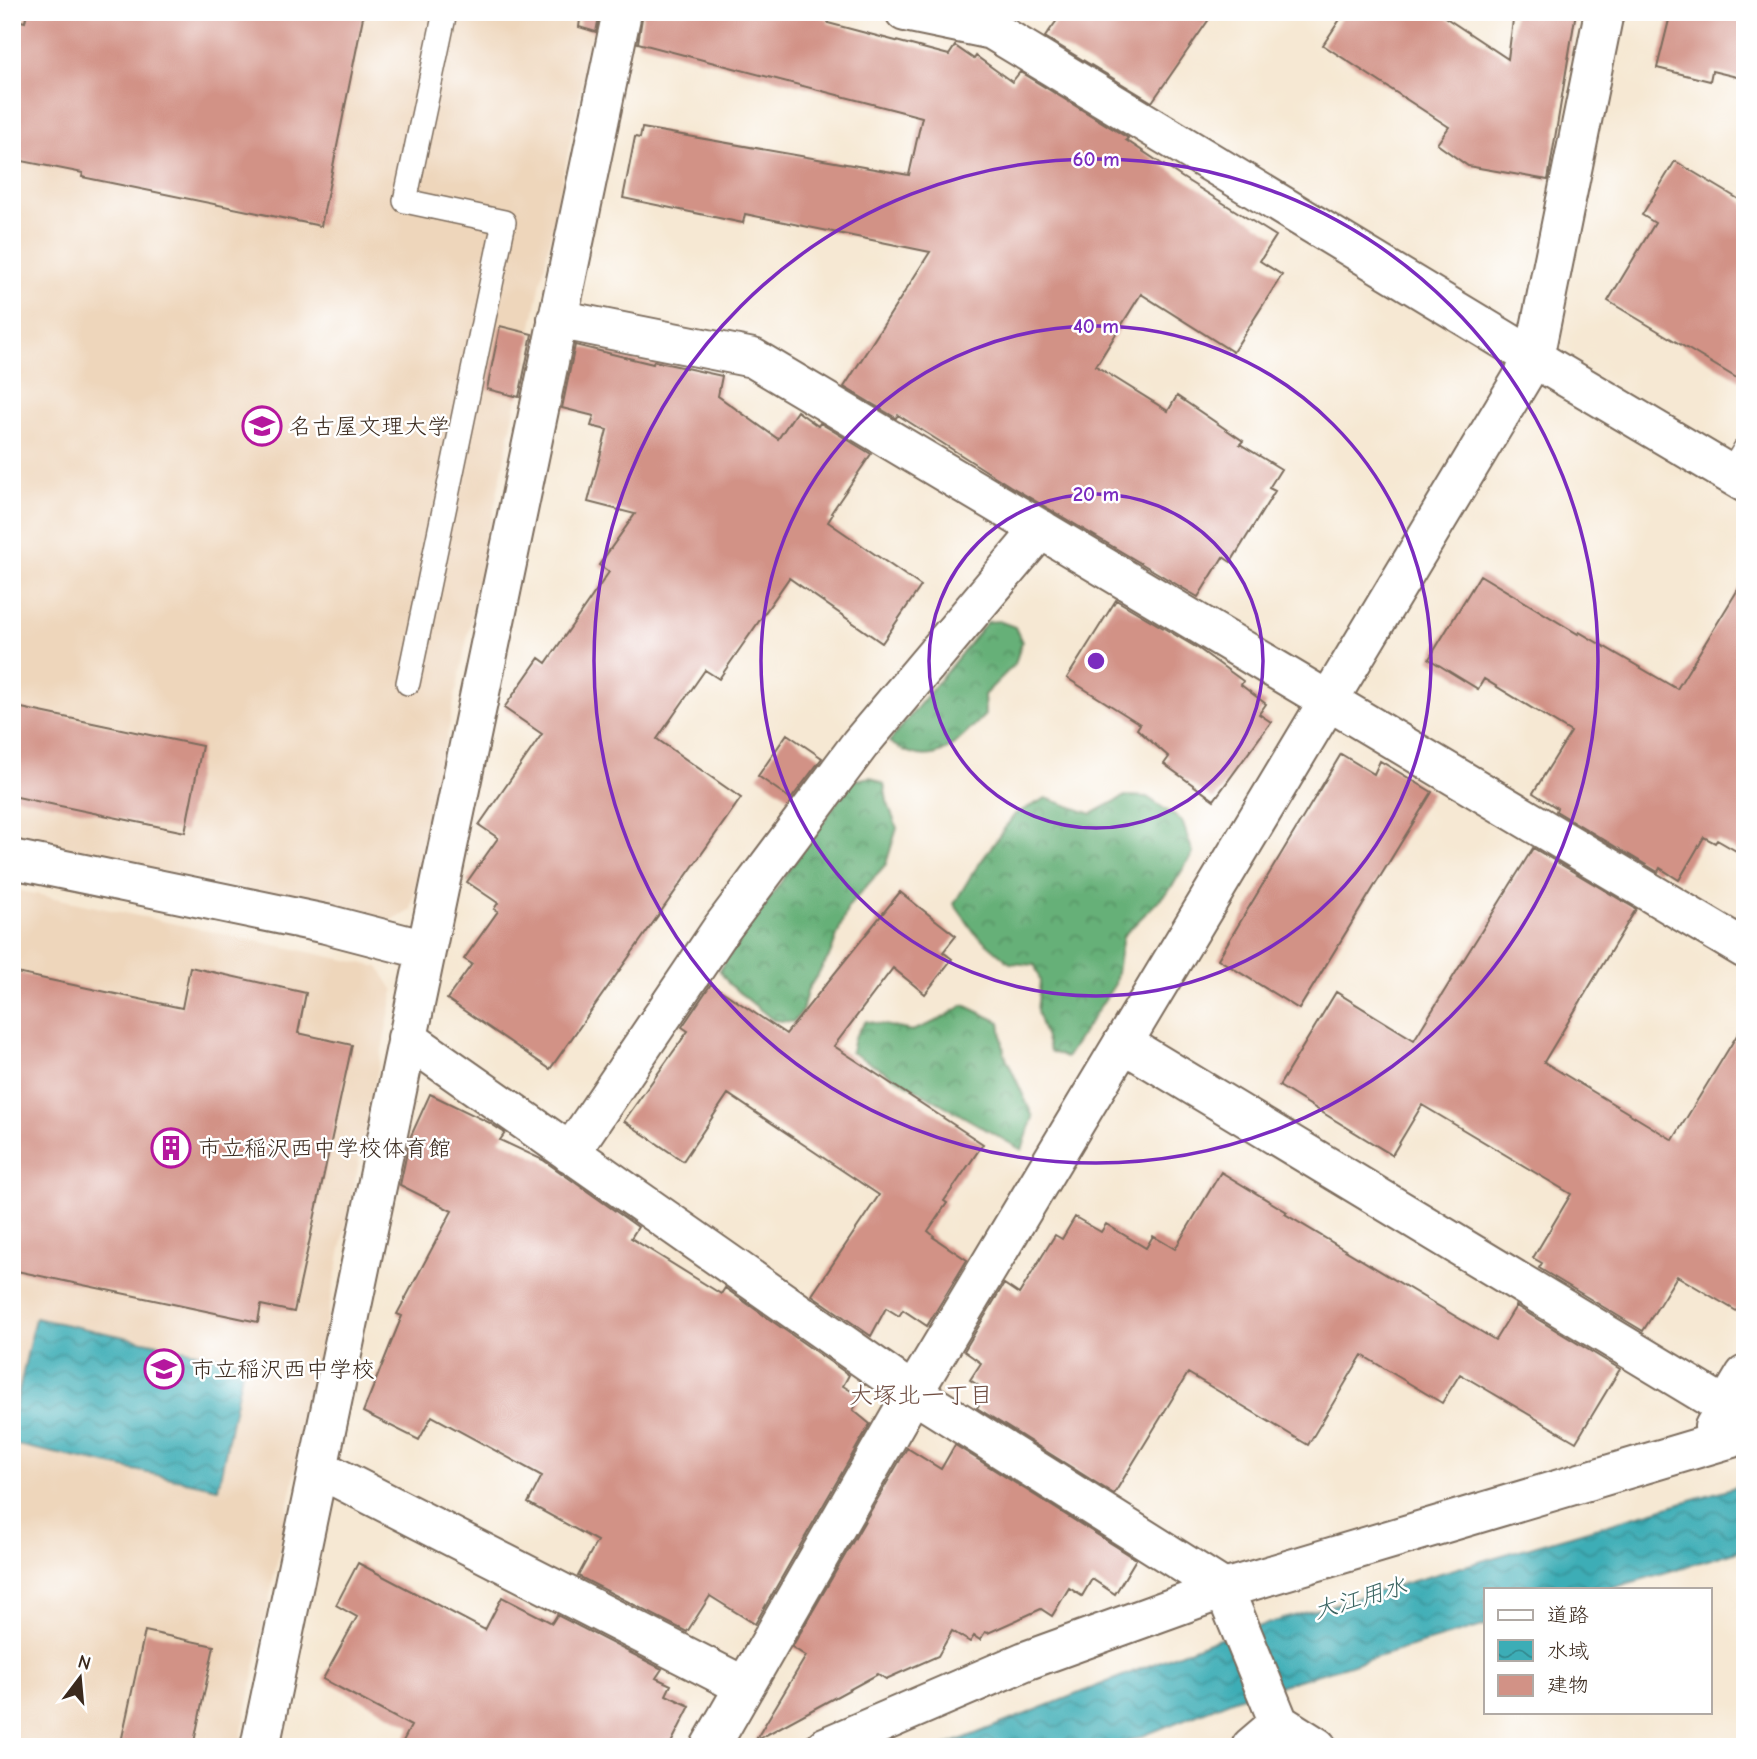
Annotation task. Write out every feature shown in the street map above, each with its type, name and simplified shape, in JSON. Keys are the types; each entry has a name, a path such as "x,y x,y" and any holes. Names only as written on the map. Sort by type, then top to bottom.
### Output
{"street":[{"path":"260,1747 622,12"},
{"path":"710,1747 913,1393 1534,358 1604,12"},
{"path":"911,13 992,30 1534,358 1740,469"},
{"path":"557,319 753,358 1745,949"},
{"path":"570,1153 722,928 860,744 1041,529"},
{"path":"12,859 326,924 426,950"},
{"path":"408,1038 913,1393 1230,1604 1267,1725 1317,1747"},
{"path":"825,1747 1025,1661 1230,1604 1702,1447 1739,1405 1123,1043"},
{"path":"318,1468 744,1686"}],"lane":[{"path":"408,683 505,222 405,201 444,12"}],"shaded area":[{"name":"名古屋文理大学","path":"12,12 597,12 411,910 392,921 12,840"},
{"name":"市立稲沢西中学校","path":"12,889 379,967 394,991 239,1747 12,1747"}],"green space":[{"path":"999,621 1015,627 1022,642 1015,664 984,695 985,715 952,746 930,756 905,751 889,742 987,622"},
{"path":"870,777 884,784 897,828 886,864 848,907 830,955 807,991 802,1012 793,1022 773,1020 729,984 719,970 852,781"},
{"path":"1125,796 1147,797 1182,821 1193,853 1171,888 1123,936 1115,984 1066,1058 1050,1051 1037,1012 1040,981 1035,965 1010,963 975,933 954,904 1015,814 1046,798 1092,814"},
{"path":"964,1005 1000,1022 1004,1053 1033,1117 1022,1150 851,1052 854,1038 866,1021 912,1031 939,1020"}],"water":[{"path":"35,1318 244,1362 218,1488 12,1444 12,1423"},
{"name":"大江用水","path":"1745,1484 1745,1549 1612,1588 1484,1588 1484,1626 1237,1698 1115,1747 942,1747 1222,1637"}],"building":[{"path":"27,12 364,12 321,226 82,177 83,173 12,159 12,19 25,22"},
{"path":"581,12 600,12 596,32 579,27"},
{"path":"643,12 804,12 829,19 828,23 949,55 955,46 974,59 976,56 1012,82 1020,72 1128,138 1126,140 1183,178 1276,236 1260,261 1282,275 1233,352 1141,294 1096,366 1168,411 1177,396 1243,441 1240,444 1281,469 1269,488 1275,491 1231,562 1223,557 1198,597 1010,486 898,415 896,418 844,387 930,252 745,214 743,223 623,198 635,137 640,138 642,128 909,175 922,117 638,43"},
{"path":"1063,12 1214,12 1152,102 1045,37"},
{"path":"1345,12 1437,12 1508,59 1514,12 1576,12 1548,180 1468,166 1437,144 1449,127 1323,45"},
{"path":"1671,12 1745,12 1745,79 1712,71 1710,81 1657,68"},
{"path":"1675,161 1745,203 1745,383 1608,301 1655,223 1642,215"},
{"path":"500,326 532,334 519,397 487,389"},
{"path":"575,345 653,364 654,361 722,376 718,396 778,439 797,411 818,426 820,423 871,454 831,513 833,514 828,522 921,586 882,643 789,578 719,679 705,670 657,739 741,798 550,1069 447,999 472,964 464,959 498,911 494,909 498,903 467,882 498,838 479,825 542,734 504,708 539,658 546,663 609,572 599,565 635,514 588,502 607,430 591,426 594,416 562,408"},
{"path":"1480,575 1677,689 1745,578 1745,856 1717,840 1715,843 1704,837 1679,880 1660,868 1658,872 1556,811 1557,808 1533,793 1571,732 1484,679 1478,689 1429,659"},
{"path":"1116,600 1199,649 1243,681 1241,685 1266,704 1259,714 1271,722 1214,800 1164,764 1169,757 1137,729 1140,724 1067,678"},
{"path":"12,706 202,746 185,832 12,796"},
{"path":"787,734 822,758 791,799 758,776"},
{"path":"1341,754 1374,774 1380,761 1432,792 1299,1009 1218,959"},
{"path":"1533,848 1636,909 1544,1062 1673,1140 1745,1022 1745,1316 1677,1276 1643,1331 1539,1268 1542,1263 1533,1258 1571,1194 1422,1105 1392,1155 1279,1086 1336,992 1414,1040"},
{"path":"900,892 956,936 943,952 952,959 925,994 893,968 834,1046 983,1144 944,1201 947,1203 928,1231 967,1260 927,1326 903,1310 899,1316 886,1308 871,1336 812,1295 879,1195 728,1094 683,1161 624,1121 688,1031 682,1027 711,984 786,1034"},
{"name":"市立稲沢西中学校体育館","path":"190,967 306,993 298,1033 352,1045 294,1312 261,1305 258,1322 12,1270 12,972 182,1008"},
{"path":"430,1094 505,1133 500,1140 543,1160 638,1227 631,1238 721,1294 725,1288 849,1375 843,1386 861,1397 853,1410 870,1424 755,1624 710,1596 687,1632 578,1576 597,1541 528,1503 542,1476 432,1416 419,1440 363,1412 402,1316 397,1314 452,1211 400,1185 410,1138"},
{"path":"1221,1172 1287,1212 1285,1214 1495,1340 1516,1306 1620,1369 1576,1442 1460,1374 1442,1403 1362,1355 1308,1445 1188,1373 1114,1494 977,1408 987,1391 970,1380 981,1363 964,1351 1004,1284 1019,1294 1055,1235 1062,1239 1075,1217 1101,1232 1106,1224 1146,1248 1153,1236 1175,1249"},
{"path":"955,1445 1136,1559 1115,1594 1092,1579 1082,1596 1069,1588 1052,1616 1041,1609 985,1632 980,1640 974,1636 970,1642 952,1631 938,1656 886,1679 878,1674 755,1741 806,1656 792,1647 907,1448 941,1469"},
{"path":"358,1563 485,1630 502,1597 552,1623 557,1615 662,1669 656,1678 671,1685 666,1695 690,1706 669,1747 400,1747 411,1726 323,1679 357,1617 336,1605"},
{"path":"145,1631 214,1646 193,1747 120,1747"}],"place":[{"name":"名古屋文理大学","path":"262,426"},
{"name":"市立稲沢西中学校体育館","path":"171,1148"},
{"name":"市立稲沢西中学校","path":"164,1369"}],"district":[{"name":"大塚北一丁目","path":"921,1395"}]}
